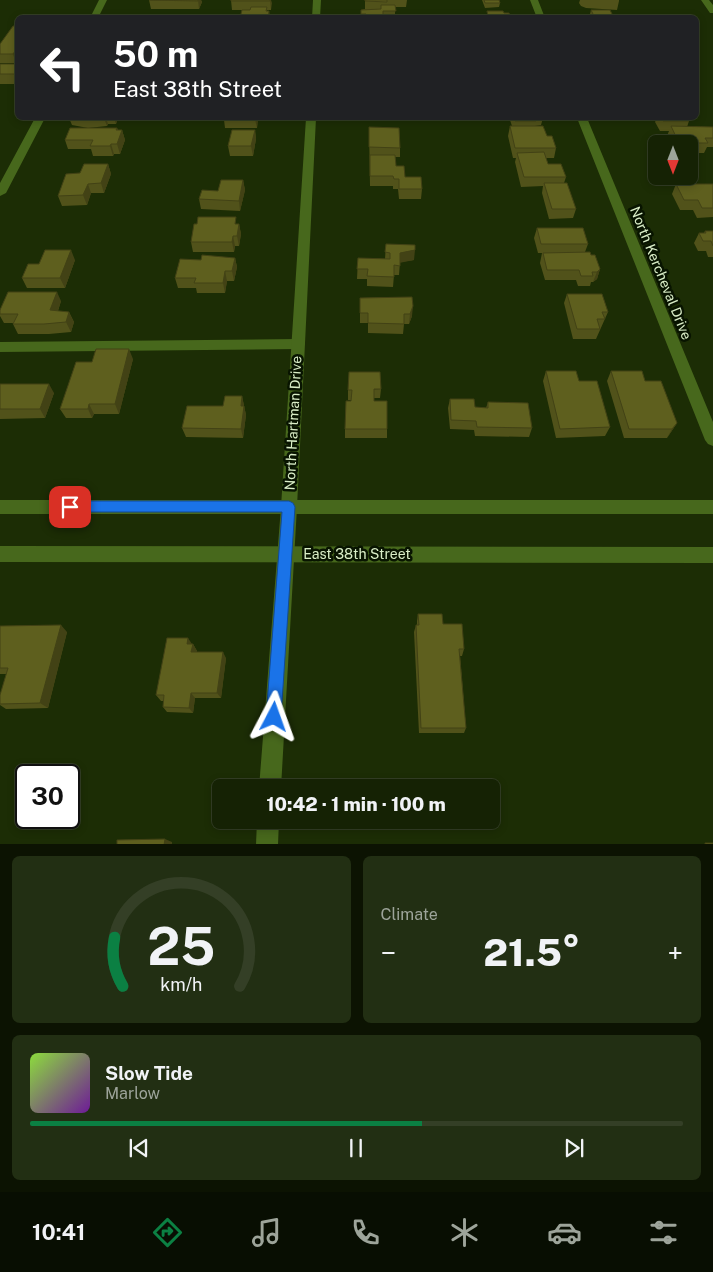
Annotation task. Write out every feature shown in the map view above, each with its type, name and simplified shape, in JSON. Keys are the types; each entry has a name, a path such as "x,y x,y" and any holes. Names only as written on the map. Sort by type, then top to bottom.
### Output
{"street":[{"path":"96,15 103,0"},
{"path":"316,15 317,0"},
{"path":"534,0 540,15"},
{"path":"705,0 713,11"},
{"path":"0,193 39,120"},
{"name":"North Hartman Drive","path":"271,779 289,507 311,120"},
{"name":"North Kercheval Drive","path":"583,120 713,440"},
{"path":"0,347 298,344"},
{"path":"0,507 713,507"},
{"name":"East 38th Street","path":"0,554 713,555"},
{"path":"267,844 268,829"}],"building":[{"path":"149,0 198,0 198,1"},
{"path":"270,0 270,1 231,1"},
{"path":"387,0 387,2 365,1"},
{"path":"484,0 499,0 500,3 485,3"},
{"path":"381,5 395,5 396,11 383,11 383,15 361,14 361,10 381,9"},
{"path":"251,7 267,7 266,11 269,11 268,15 241,15 242,10 250,10"},
{"path":"591,10 610,10 612,15 594,15"},
{"path":"487,11 503,11 510,15 488,15"},
{"path":"13,26 15,26 15,51 13,54 0,54 0,44"},
{"path":"0,64 15,64 15,74 0,74"},
{"path":"515,120 536,121 515,121"},
{"path":"662,120 689,121 663,121"},
{"path":"510,126 543,126 547,136 552,136 556,148 515,148"},
{"path":"671,126 713,127 713,138 705,138 708,143 698,143 698,135 675,135"},
{"path":"369,127 399,128 400,148 369,147"},
{"path":"70,128 117,128 116,130 122,130 117,144 90,146 93,140 65,140"},
{"path":"232,130 255,130 251,146 228,146"},
{"path":"544,152 548,164 561,164 566,177 524,177 517,153"},
{"path":"370,155 395,155 396,166 404,166 405,177 421,177 422,189 399,189 399,179 394,179 393,176 370,176"},
{"path":"84,164 108,164 101,183 88,184 83,195 58,196 66,174 80,173"},
{"path":"221,180 243,180 239,201 199,199 202,190 218,191"},
{"path":"544,183 567,183 576,209 552,209"},
{"path":"713,184 713,208 702,208 698,200 684,200 676,185"},
{"path":"198,217 236,217 235,224 239,224 237,236 233,236 232,242 191,242 194,224 197,224"},
{"path":"537,228 583,228 588,244 541,244"},
{"path":"705,231 713,231 713,246 711,241 703,241 699,233 706,233"},
{"path":"386,244 415,245 415,250 400,253 400,266 394,265 394,277 367,276 368,269 357,269 358,258 390,259 390,253 385,252"},
{"path":"45,250 71,250 60,278 22,278 28,264 39,264"},
{"path":"590,252 591,255 595,255 600,269 597,272 592,272 593,276 581,276 579,270 547,270 543,253"},
{"path":"202,255 235,258 232,271 225,271 223,283 194,283 196,278 175,278 180,259 201,260"},
{"path":"8,292 57,292 50,310 69,312 66,322 13,324 18,314 0,314"},
{"path":"567,294 602,294 608,312 602,312 605,319 597,319 600,329 577,329"},
{"path":"412,297 413,306 410,314 404,314 404,324 368,323 368,313 360,313 360,298"},
{"path":"96,349 129,349 115,404 89,404 88,409 60,409 76,362 92,362"},
{"path":"546,371 576,371 579,381 597,381 610,427 560,429"},
{"path":"611,371 642,371 645,381 661,381 677,423 672,429 629,429"},
{"path":"349,372 380,372 381,389 374,389 374,401 387,401 387,429 345,429 346,401 351,401 352,390 348,390"},
{"path":"0,384 49,384 40,409 0,409"},
{"path":"225,396 242,396 241,406 244,406 241,429 182,428 187,406 223,406"},
{"path":"450,399 474,399 475,407 488,408 488,402 528,403 532,428 477,427 476,421 451,420"},
{"path":"418,614 442,614 443,624 462,624 464,649 459,649 466,728 421,728 416,625 419,625"},
{"path":"61,625 40,703 0,704 0,695 8,668 0,668 0,626"},
{"path":"167,638 188,638 187,644 193,644 191,652 223,652 217,693 191,693 189,708 163,707 164,695 156,695"},
{"path":"165,839 164,844 117,844 117,840"}],"route":[{"path":"70,507 289,507 274,717"}]}
